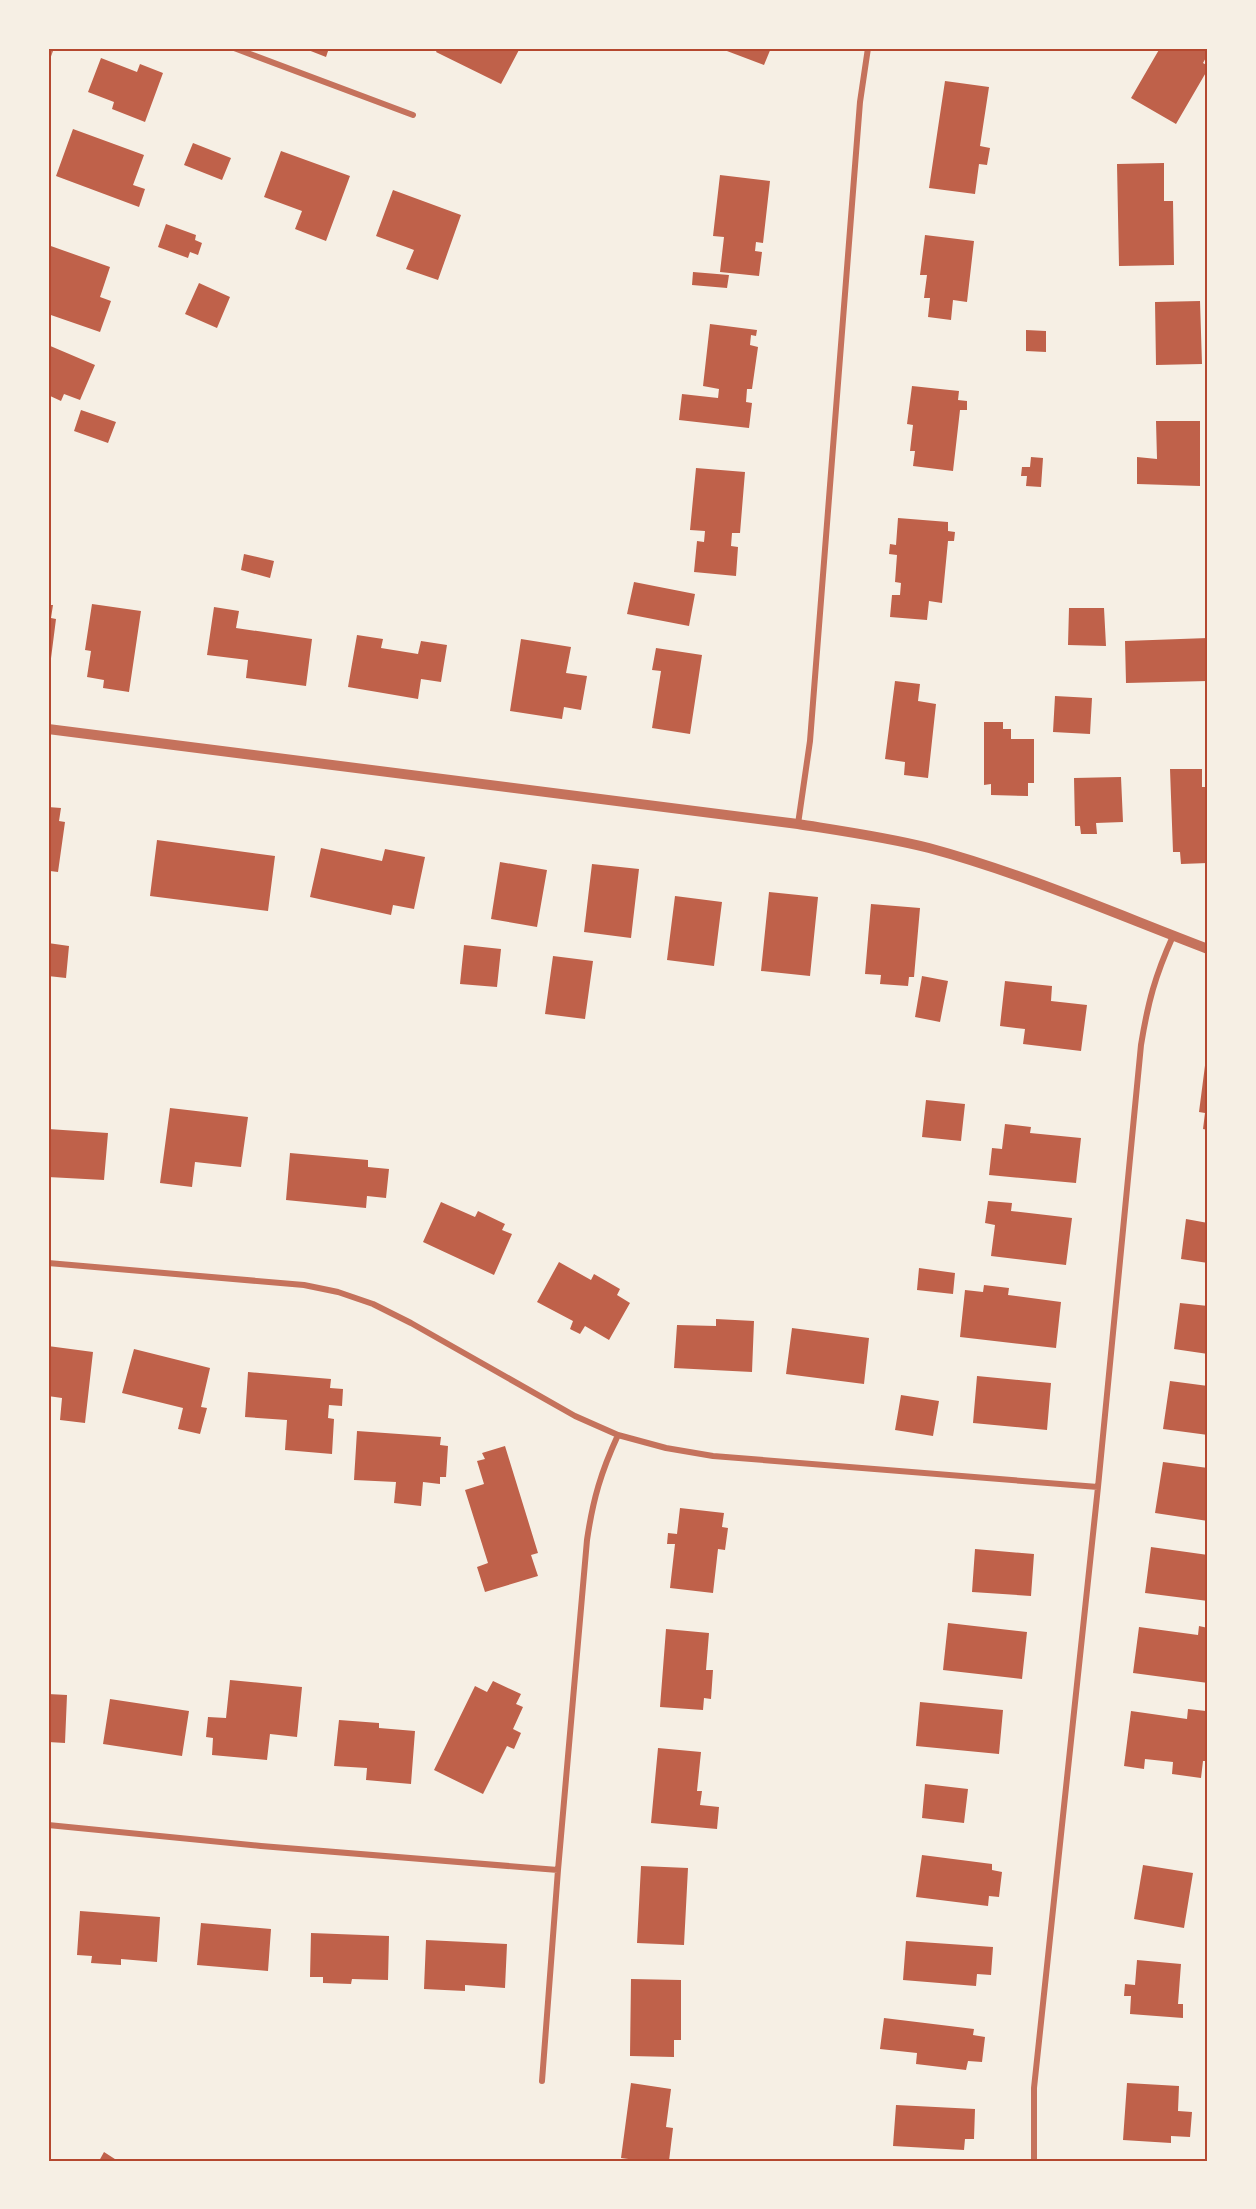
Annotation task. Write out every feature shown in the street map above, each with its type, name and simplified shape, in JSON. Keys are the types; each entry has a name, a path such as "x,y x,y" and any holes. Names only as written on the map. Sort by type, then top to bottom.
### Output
{"street":[{"path":"48,56 51,48"},
{"path":"234,48 413,115"},
{"path":"798,824 806,783 811,729 860,102 868,48"},
{"path":"48,729 798,824 916,845 1036,882 1208,950"},
{"path":"1034,2161 1034,2088 1098,1487 1141,1045 1148,1003 1158,970 1173,936"},
{"path":"48,1263 304,1285 338,1292 373,1304 411,1323 575,1416 618,1435 666,1448 713,1456 1098,1487"},
{"path":"542,2081 587,1540 593,1502 604,1466 618,1435"},
{"path":"48,1825 261,1846 558,1870"}],"building":[{"path":"303,48 329,48 326,57"},
{"path":"438,48 520,48 501,84 436,52"},
{"path":"719,48 771,48 764,65"},
{"path":"1160,48 1208,48 1208,54 1203,63 1208,66 1208,69 1176,124 1131,98"},
{"path":"101,58 137,72 140,64 163,73 145,122 112,109 114,102 88,92"},
{"path":"945,81 989,87 980,146 990,148 987,165 979,164 975,194 929,188"},
{"path":"73,129 144,155 133,185 145,189 139,207 56,176"},
{"path":"193,143 231,158 222,180 184,165"},
{"path":"281,151 350,176 326,241 295,229 302,211 264,197"},
{"path":"1164,163 1164,201 1173,201 1174,265 1119,266 1117,164"},
{"path":"720,175 770,181 763,243 756,242 755,251 762,252 759,276 720,272 724,237 713,236"},
{"path":"393,190 461,215 438,280 406,269 414,250 376,236"},
{"path":"166,224 196,235 195,240 202,243 198,255 190,252 188,258 158,247"},
{"path":"925,235 974,241 967,302 953,300 951,320 928,317 930,298 924,298 927,275 920,275"},
{"path":"48,245 110,267 100,297 111,301 100,332 48,314"},
{"path":"693,272 729,275 727,288 692,285"},
{"path":"199,283 230,297 217,328 185,314"},
{"path":"1200,301 1202,364 1156,365 1155,302"},
{"path":"710,324 757,330 756,336 751,335 750,345 758,347 752,389 747,389 746,402 752,403 749,428 679,420 682,394 718,398 719,389 703,386"},
{"path":"1026,330 1046,331 1046,352 1026,351"},
{"path":"48,345 95,365 80,400 64,394 61,401 48,395"},
{"path":"912,386 959,391 958,400 967,401 967,410 960,410 953,471 913,466 915,451 910,451 913,425 907,424"},
{"path":"81,410 116,422 108,443 74,431"},
{"path":"1156,421 1200,421 1200,486 1137,484 1137,457 1157,459"},
{"path":"1031,457 1043,458 1041,487 1026,486 1027,476 1021,476 1022,467 1030,467"},
{"path":"696,468 745,472 740,533 732,533 731,546 738,547 736,576 694,572 697,541 704,542 705,531 690,530"},
{"path":"898,518 948,522 948,531 955,532 954,541 948,541 942,603 929,601 927,620 890,617 892,595 900,595 901,583 895,582 897,555 889,554 890,544 896,545"},
{"path":"244,554 274,561 270,578 241,570"},
{"path":"634,582 695,594 689,626 627,614"},
{"path":"92,604 141,611 129,692 103,688 104,680 87,677 91,651 85,650"},
{"path":"48,605 53,605 51,618 56,619 49,674"},
{"path":"214,607 239,611 236,628 312,639 306,686 246,678 248,660 207,655"},
{"path":"1069,608 1104,608 1106,646 1068,645"},
{"path":"357,635 383,639 381,648 418,654 421,641 447,645 441,682 421,679 418,699 348,687"},
{"path":"1208,638 1208,681 1126,683 1125,641"},
{"path":"521,639 571,647 566,673 587,676 581,710 564,707 562,719 510,711"},
{"path":"656,648 702,655 690,734 652,728 661,671 652,670"},
{"path":"895,681 920,684 918,701 936,704 928,778 904,775 905,762 885,759"},
{"path":"1055,696 1092,698 1090,734 1053,732"},
{"path":"984,722 1003,722 1003,729 1011,729 1011,739 1034,739 1034,783 1028,783 1028,796 991,795 991,784 984,785"},
{"path":"1170,769 1202,769 1202,787 1208,787 1208,863 1181,864 1180,852 1173,852"},
{"path":"1121,777 1123,822 1096,823 1097,834 1081,834 1080,826 1075,826 1074,778"},
{"path":"48,807 61,808 59,821 65,822 58,872 50,871 50,877 48,877"},
{"path":"157,840 275,856 268,911 150,896"},
{"path":"321,848 382,861 385,849 425,857 414,909 393,905 391,915 310,897"},
{"path":"500,862 547,870 537,927 491,919"},
{"path":"592,864 639,869 631,938 584,932"},
{"path":"769,892 818,897 810,976 761,971"},
{"path":"675,896 722,902 714,966 667,960"},
{"path":"871,904 920,908 914,977 909,977 908,986 880,984 881,975 865,974"},
{"path":"48,943 69,946 66,978 48,976"},
{"path":"464,945 501,949 497,987 460,984"},
{"path":"553,956 593,961 585,1019 545,1014"},
{"path":"922,976 948,981 940,1022 915,1017"},
{"path":"1005,981 1052,986 1051,1001 1087,1005 1081,1051 1023,1044 1025,1029 1000,1026"},
{"path":"1207,1050 1208,1130 1203,1129 1205,1113 1199,1112"},
{"path":"926,1100 965,1104 961,1141 922,1137"},
{"path":"170,1108 248,1117 241,1167 195,1162 192,1187 160,1183"},
{"path":"1005,1124 1031,1127 1030,1133 1081,1138 1076,1183 989,1175 992,1148 1002,1149"},
{"path":"48,1129 108,1133 104,1180 48,1177"},
{"path":"290,1153 368,1160 368,1167 389,1169 386,1198 367,1196 366,1208 286,1200"},
{"path":"988,1201 1012,1203 1011,1211 1072,1218 1066,1265 991,1256 995,1225 985,1223"},
{"path":"441,1202 475,1217 478,1211 505,1224 502,1230 512,1234 494,1275 423,1242"},
{"path":"1186,1219 1208,1223 1208,1263 1181,1259"},
{"path":"559,1262 591,1280 594,1274 620,1289 617,1295 630,1303 609,1340 585,1326 580,1334 570,1329 573,1321 537,1302"},
{"path":"919,1268 955,1273 953,1294 917,1290"},
{"path":"984,1285 1009,1288 1008,1295 1061,1302 1056,1348 960,1337 965,1290 983,1292"},
{"path":"1180,1303 1208,1306 1208,1354 1174,1349"},
{"path":"716,1319 754,1321 752,1372 674,1368 677,1325 716,1326"},
{"path":"792,1328 869,1338 864,1384 786,1374"},
{"path":"48,1346 93,1352 85,1423 60,1420 62,1398 48,1396"},
{"path":"134,1349 210,1368 201,1407 207,1408 200,1434 178,1429 183,1408 122,1393"},
{"path":"248,1372 331,1379 330,1388 343,1389 342,1406 329,1405 328,1418 334,1419 332,1454 285,1450 287,1420 245,1417"},
{"path":"977,1376 1051,1383 1047,1430 973,1423"},
{"path":"1170,1381 1208,1386 1208,1435 1163,1429"},
{"path":"901,1395 939,1401 933,1436 895,1430"},
{"path":"357,1431 441,1437 440,1445 448,1446 446,1477 440,1477 440,1484 423,1482 421,1506 394,1503 396,1482 354,1480"},
{"path":"505,1446 538,1553 531,1555 538,1576 485,1592 477,1567 488,1563 465,1490 484,1484 477,1461 485,1459 482,1453"},
{"path":"1163,1462 1208,1468 1208,1521 1155,1513"},
{"path":"680,1508 724,1513 722,1527 728,1528 725,1550 718,1549 713,1593 670,1588 675,1544 667,1544 668,1533 677,1534"},
{"path":"1151,1547 1208,1555 1208,1601 1145,1593"},
{"path":"975,1549 1034,1554 1031,1596 972,1592"},
{"path":"948,1623 1027,1632 1022,1679 943,1670"},
{"path":"1199,1626 1208,1628 1208,1683 1133,1673 1139,1627 1198,1635"},
{"path":"666,1629 709,1633 706,1670 713,1670 711,1699 704,1698 703,1710 660,1707"},
{"path":"230,1680 302,1687 297,1737 270,1734 267,1760 212,1755 213,1738 206,1737 208,1717 226,1718"},
{"path":"493,1681 521,1694 516,1704 523,1707 513,1729 521,1733 514,1749 507,1746 483,1794 434,1770 475,1686 487,1692"},
{"path":"48,1694 67,1695 65,1743 48,1742"},
{"path":"110,1699 189,1711 182,1756 103,1744"},
{"path":"920,1702 1003,1710 999,1754 916,1746"},
{"path":"1188,1709 1206,1711 1208,1761 1203,1761 1201,1778 1172,1774 1173,1762 1145,1759 1144,1769 1124,1766 1131,1711 1187,1719"},
{"path":"339,1720 379,1723 379,1728 415,1731 411,1784 366,1780 367,1768 334,1766"},
{"path":"658,1748 701,1752 697,1791 702,1791 700,1805 719,1807 717,1829 651,1823"},
{"path":"925,1784 968,1789 964,1823 922,1818"},
{"path":"922,1855 992,1864 992,1870 1002,1872 999,1897 989,1896 988,1906 916,1897"},
{"path":"1143,1865 1193,1873 1184,1928 1134,1919"},
{"path":"641,1866 688,1868 684,1945 637,1943"},
{"path":"80,1911 160,1917 157,1962 121,1959 121,1965 91,1963 92,1956 77,1955"},
{"path":"201,1923 271,1929 268,1971 197,1965"},
{"path":"311,1933 389,1936 388,1980 352,1979 351,1984 323,1983 323,1977 310,1977"},
{"path":"426,1940 507,1944 505,1988 465,1985 465,1991 424,1989"},
{"path":"906,1941 993,1947 991,1975 977,1974 976,1986 903,1980"},
{"path":"1137,1960 1181,1964 1178,2004 1183,2004 1183,2018 1130,2014 1131,1996 1124,1996 1125,1984 1135,1985"},
{"path":"631,1979 681,1980 681,2040 674,2040 674,2057 630,2056"},
{"path":"884,2018 974,2029 973,2035 985,2037 982,2062 968,2061 966,2070 916,2064 917,2053 880,2049"},
{"path":"631,2083 671,2089 666,2127 673,2128 669,2161 621,2158"},
{"path":"1127,2083 1179,2086 1178,2111 1192,2112 1190,2137 1171,2136 1171,2143 1123,2140"},
{"path":"896,2105 975,2109 974,2139 965,2139 964,2150 893,2146"},
{"path":"104,2152 118,2161 99,2161"}]}
